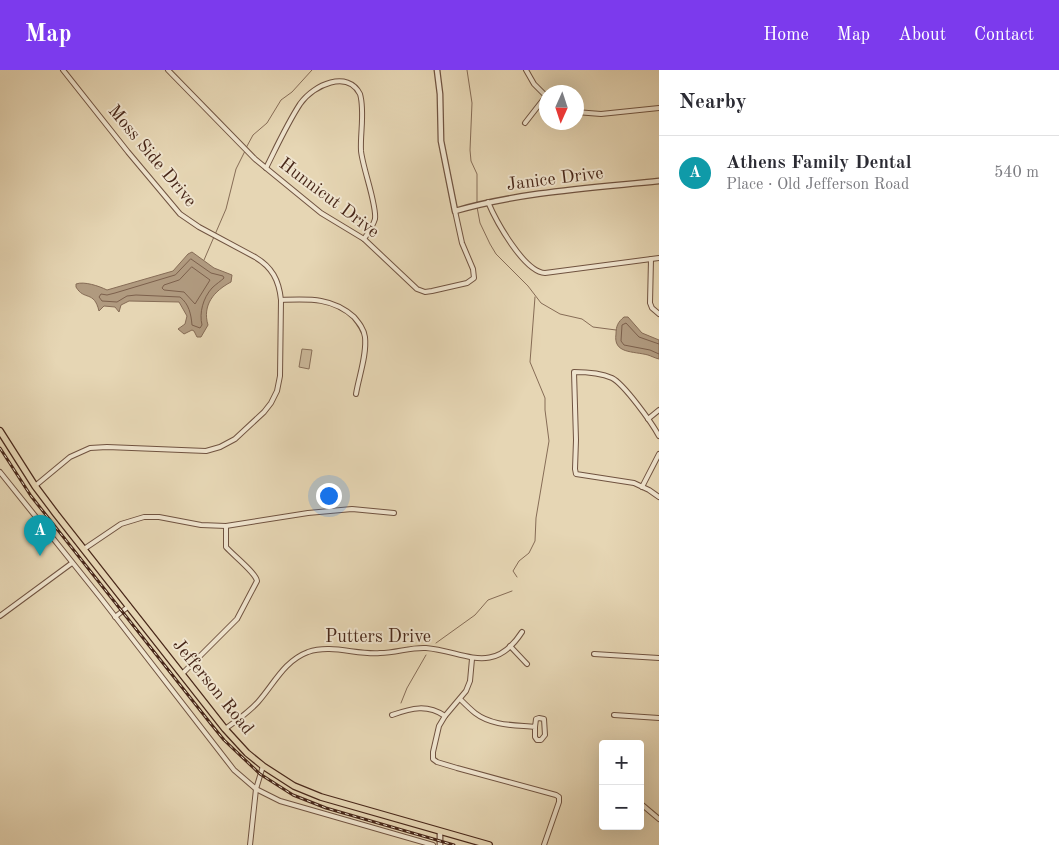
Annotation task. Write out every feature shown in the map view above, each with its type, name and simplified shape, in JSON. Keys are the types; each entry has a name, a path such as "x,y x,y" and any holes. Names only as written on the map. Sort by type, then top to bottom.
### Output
{"highway":[{"name":"Jefferson Road","path":"0,432 35,486 225,729 247,753 294,786 321,797 489,845"}],"street":[{"name":"Moss Side Drive","path":"35,486 70,457 90,448 206,451 220,447 235,439 271,404 277,391 280,376 281,300 274,275 263,262 191,222 175,209 111,132 63,70"},
{"name":"Hunnicut Drive","path":"168,70 266,168 321,213 364,239 419,290 432,291 468,283 473,280 474,272 462,243 455,211"},
{"path":"437,70 442,146 455,211"},
{"path":"526,70 539,89"},
{"path":"266,168 304,98 316,87 334,76"},
{"path":"348,76 357,86 361,96 361,153 375,214 373,225 364,239"},
{"path":"525,123 539,105"},
{"path":"584,113 601,114 659,108"},
{"name":"Janice Drive","path":"455,211 488,202 555,192 659,181"},
{"path":"488,202 500,227 529,266 538,272 545,273 659,258"},
{"path":"652,259 650,303 652,308 659,314"},
{"path":"281,300 316,299 326,301 345,310 361,326 364,331 365,343 356,394"},
{"path":"659,436 648,419 615,380 604,375 574,372 575,472 579,476 620,480 642,487 659,497"},
{"path":"648,419 659,410"},
{"path":"642,487 659,454"},
{"path":"0,472 229,764 242,778 256,789 292,805 433,845"},
{"path":"84,549 121,524 144,517 201,525 226,526 308,513 344,510 364,509 394,513"},
{"path":"182,674 237,619 256,581 255,574 226,547 226,526"},
{"path":"0,616 72,563"},
{"path":"115,617 129,606"},
{"name":"Putters Drive","path":"225,729 256,704 287,665 300,656 314,651 326,650 376,654 425,648 472,659 494,656 510,646 522,632"},
{"path":"510,646 527,664"},
{"path":"594,654 659,658"},
{"path":"472,659 470,681 466,691 445,716 437,732 433,752 434,760 457,768 551,792 559,797 544,845"},
{"path":"460,699 487,720 535,727"},
{"path":"392,715 408,709 422,708 433,710 445,716"},
{"path":"614,715 659,718"},
{"path":"539,718 544,719 546,725 543,739 536,739 535,727 536,720 539,718"},
{"path":"250,845 256,789 263,766"},
{"path":"644,807 659,819"},
{"path":"440,832 440,845"}],"shaded area":[{"path":"302,349 312,350 309,369 299,367"}],"water":[{"path":"192,252 214,268 232,275 231,282 215,294 208,305 208,325 201,337 197,337 192,330 184,334 178,329 185,324 187,316 179,302 129,301 121,305 119,312 115,307 104,306 99,311 94,300 82,294 76,287 76,284 83,283 107,290 173,271"},
{"path":"624,317 628,317 642,333 659,340 659,359 625,350 618,345 616,329"}],"waterway":[{"path":"246,148 253,135 267,123 281,100 292,92 312,70"},
{"path":"467,70 472,103 470,150 471,161 477,174 477,203"},
{"path":"204,260 226,209 236,169 245,151"},
{"path":"477,207 480,223 496,254 528,286 541,303 560,314 582,319 593,327 616,330"},
{"path":"517,577 513,571 519,561 529,553 535,541 536,518 549,441 545,398 530,362 535,297"},
{"path":"436,643 475,615 488,600 512,591"},
{"path":"401,703 407,688 426,655"}],"railway":[{"path":"0,448 31,496 211,724 224,740 260,774 293,795 326,808 454,845"}],"place":[{"name":"Athens Family Dental","path":"40,556"}]}
